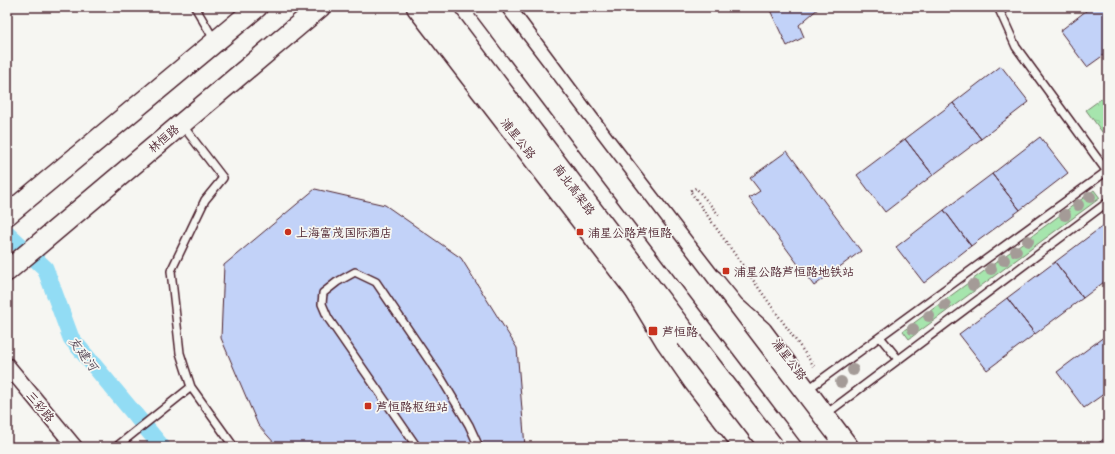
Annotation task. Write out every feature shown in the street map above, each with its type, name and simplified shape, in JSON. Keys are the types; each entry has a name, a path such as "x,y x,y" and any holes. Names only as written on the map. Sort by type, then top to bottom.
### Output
{"main road":[{"path":"7,215 257,7"},
{"name":"林恒路","path":"7,271 320,7"},
{"name":"浦星公路","path":"418,7 757,447"},
{"name":"南北高架路","path":"437,7 772,447"},
{"path":"484,7 819,447"},
{"name":"浦星公路","path":"503,7 602,140 712,281 832,447"},
{"path":"712,281 733,307 760,332 847,447"},
{"name":"浦星公路","path":"712,281 768,329 813,377 830,411 857,447"},
{"path":"635,288 667,341 694,380 746,447"},
{"name":"浦星公路","path":"635,288 658,338 685,386 732,447"}],"street":[{"name":"三彩路","path":"7,365 75,447"}],"lane":[{"path":"195,7 215,41"},
{"path":"813,377 880,337 1107,172 1016,47 998,7"},
{"path":"181,123 223,178 205,200 171,271 180,353 191,387 234,447"},
{"path":"830,411 1108,202"},
{"path":"417,447 328,318 322,304 322,293 337,282 355,272 376,282 441,378 469,425 479,447"},
{"path":"880,337 898,359"},
{"path":"116,447 191,387"}],"path":[{"path":"718,215 696,188 690,191 813,377"}],"green space":[{"path":"1108,94 1108,140 1086,110"},
{"path":"1094,190 1100,198 909,339 903,331"}],"building":[{"path":"820,7 799,25 804,37 787,46 769,8"},
{"path":"1091,7 1108,7 1108,52 1087,67 1060,31"},
{"path":"1001,66 1029,102 981,139 953,103"},
{"path":"953,103 981,139 933,175 905,139"},
{"path":"1040,137 1068,173 1020,210 992,174"},
{"path":"905,139 933,175 885,212 857,175"},
{"path":"787,151 861,251 814,286 749,198 760,191 750,178"},
{"path":"992,174 1020,210 971,246 944,210"},
{"path":"315,189 385,205 461,258 517,348 525,447 520,447 518,445 515,447 278,447 258,425 221,338 224,265"},
{"path":"944,210 971,246 924,283 896,247"},
{"path":"1104,225 1108,231 1108,279 1083,298 1055,262"},
{"path":"1055,262 1083,298 1035,334 1007,298"},
{"path":"1007,298 1035,334 987,370 959,334"},
{"path":"1105,336 1108,340 1108,391 1084,408 1057,372"},
{"path":"1108,436 1108,447 1093,447"}],"waterway":[{"name":"友建河","path":"7,233 45,268 71,338 162,447"}],"place":[{"name":"上海富茂国际酒店","path":"288,232"},
{"name":"浦星公路芦恒路","path":"580,232"},
{"name":"浦星公路芦恒路地铁站","path":"726,271"},
{"name":"芦恒路","path":"653,331"},
{"name":"芦恒路枢纽站","path":"368,406"}]}
